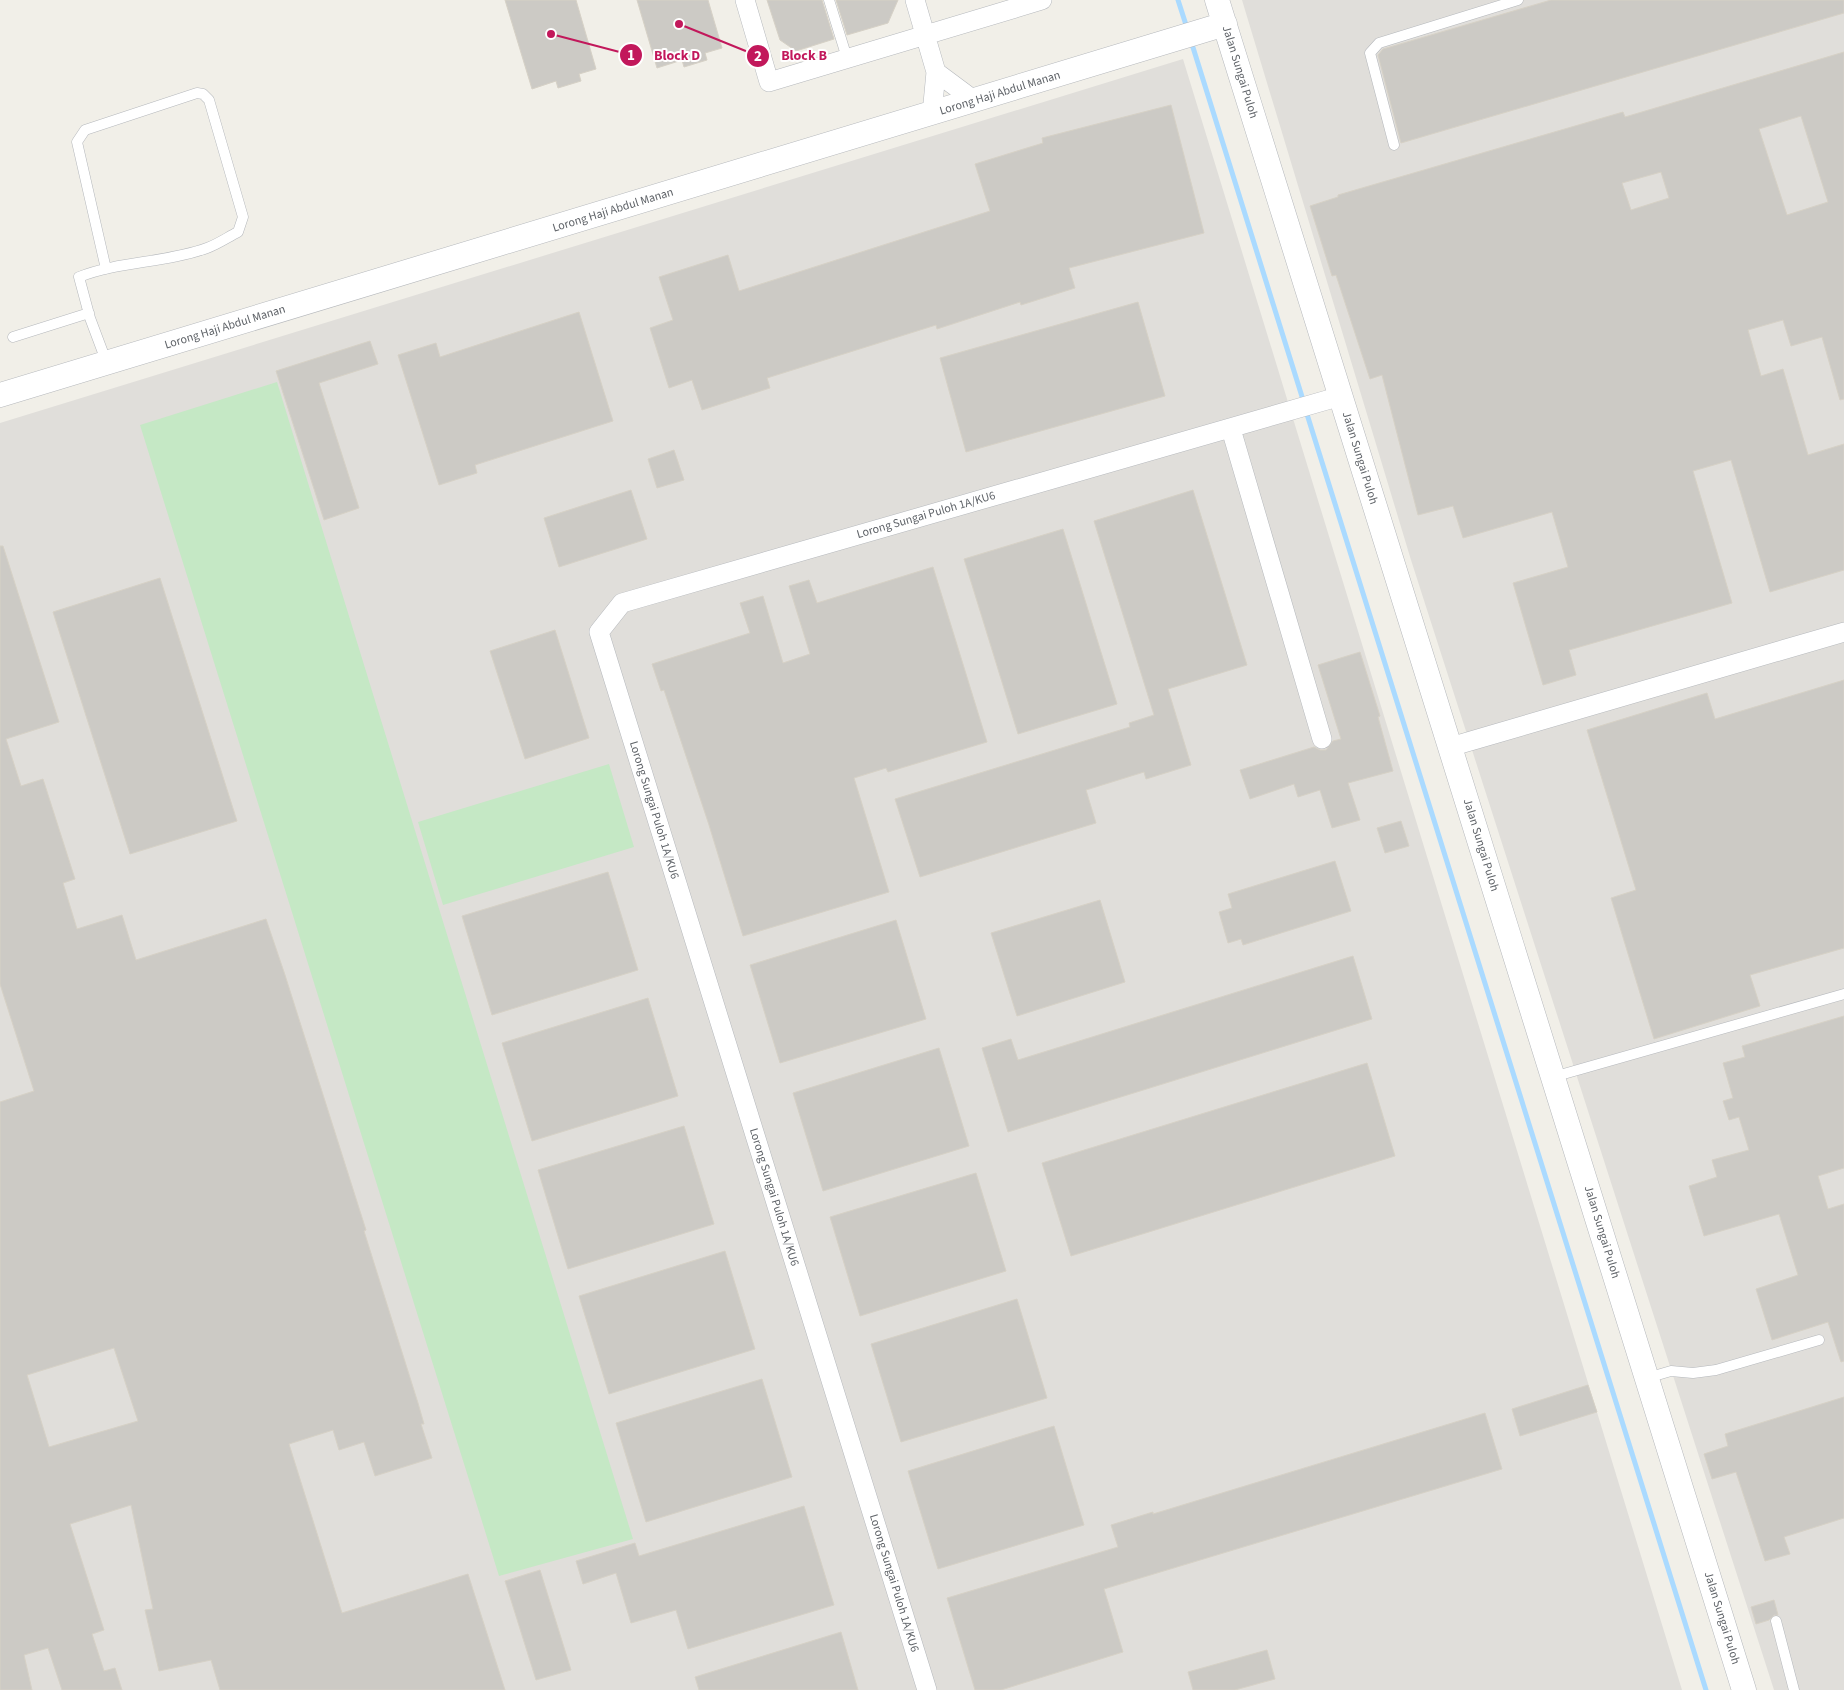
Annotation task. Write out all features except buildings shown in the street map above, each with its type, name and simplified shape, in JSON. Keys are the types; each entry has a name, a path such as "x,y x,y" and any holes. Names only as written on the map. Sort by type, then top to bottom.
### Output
{"street":[{"path":"745,0 769,82 1014,4 1042,0"},
{"path":"914,0 936,72 932,114"},
{"name":"Jalan Sungai Puloh","path":"1217,0 1216,27 1330,399 1450,747 1744,1690"},
{"name":"Lorong Haji Abdul Manan","path":"0,395 1175,41 1216,27"},
{"path":"936,72 975,101"},
{"name":"Lorong Sungai Puloh 1A/KU6","path":"927,1690 599,632 622,603 1330,399"},
{"path":"1231,429 1322,739"},
{"path":"1450,747 1844,632"}],"lane":[{"path":"829,0 847,58"},
{"path":"1394,145 1370,53 1373,47 1378,43 1518,0"},
{"path":"106,269 77,142 85,130 156,105 197,93 203,94 210,100 243,218 238,232 207,248 106,269 79,277 105,358 116,360"},
{"path":"13,337 89,313"},
{"path":"1554,1077 1844,994"},
{"path":"1647,1378 1671,1371 1692,1373 1716,1370 1819,1340"},
{"path":"1776,1621 1794,1690"}],"shaded area":[{"path":"1242,0 1844,0 1844,1690 1774,1690 1411,560"},
{"path":"1183,59 1682,1690 0,1690 0,423"}],"green space":[{"path":"277,382 633,1539 499,1576 140,425"},
{"path":"609,764 634,847 443,905 418,822"}],"waterway":[{"path":"1178,0 1187,28"},
{"path":"1191,41 1304,403"},
{"path":"1306,411 1706,1690"}],"place":[{"name":"Block B","path":"679,24"},
{"name":"Block D","path":"551,34"}]}
